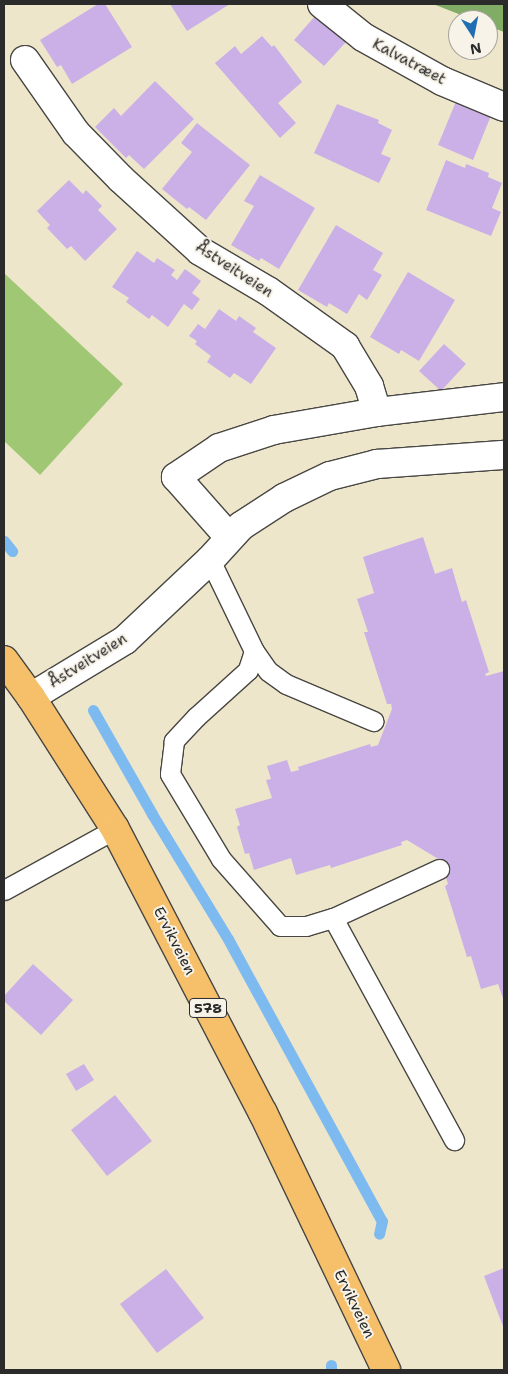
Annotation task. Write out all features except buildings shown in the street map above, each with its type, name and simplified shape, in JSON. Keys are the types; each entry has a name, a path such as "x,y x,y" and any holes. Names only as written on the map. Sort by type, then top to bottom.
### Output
{"main road":[{"name":"Ervikveien","path":"4,660 31,697 115,829 263,1113 386,1370"}],"street":[{"name":"Kalvatræet","path":"322,4 364,37 442,81 504,107"},
{"name":"Åstveitveien","path":"25,60 76,133 121,179 200,250 268,291 345,346 369,386 377,412"},
{"name":"Åstveitveien","path":"44,122 76,133"},
{"path":"230,538 176,477 219,448 274,430 377,412 504,398"},
{"name":"Åstveitveien","path":"31,697 125,640 210,560 241,526 284,498 330,476 377,464 504,455"}],"lane":[{"path":"210,560 254,651 268,671 286,684 373,721"},
{"path":"254,651 248,670 196,717 174,741 170,774 221,859 280,926 306,926 333,918 439,869"},
{"path":"4,890 115,829"},
{"path":"333,918 454,1140"}],"green space":[{"path":"433,4 504,4 504,32 498,30 498,10 448,10"},
{"path":"4,273 123,384 40,475 4,441"}],"waterway":[{"path":"4,541 12,551"},
{"path":"93,710 152,814 228,939 382,1221 379,1234"},
{"path":"331,1365 331,1370"}]}
